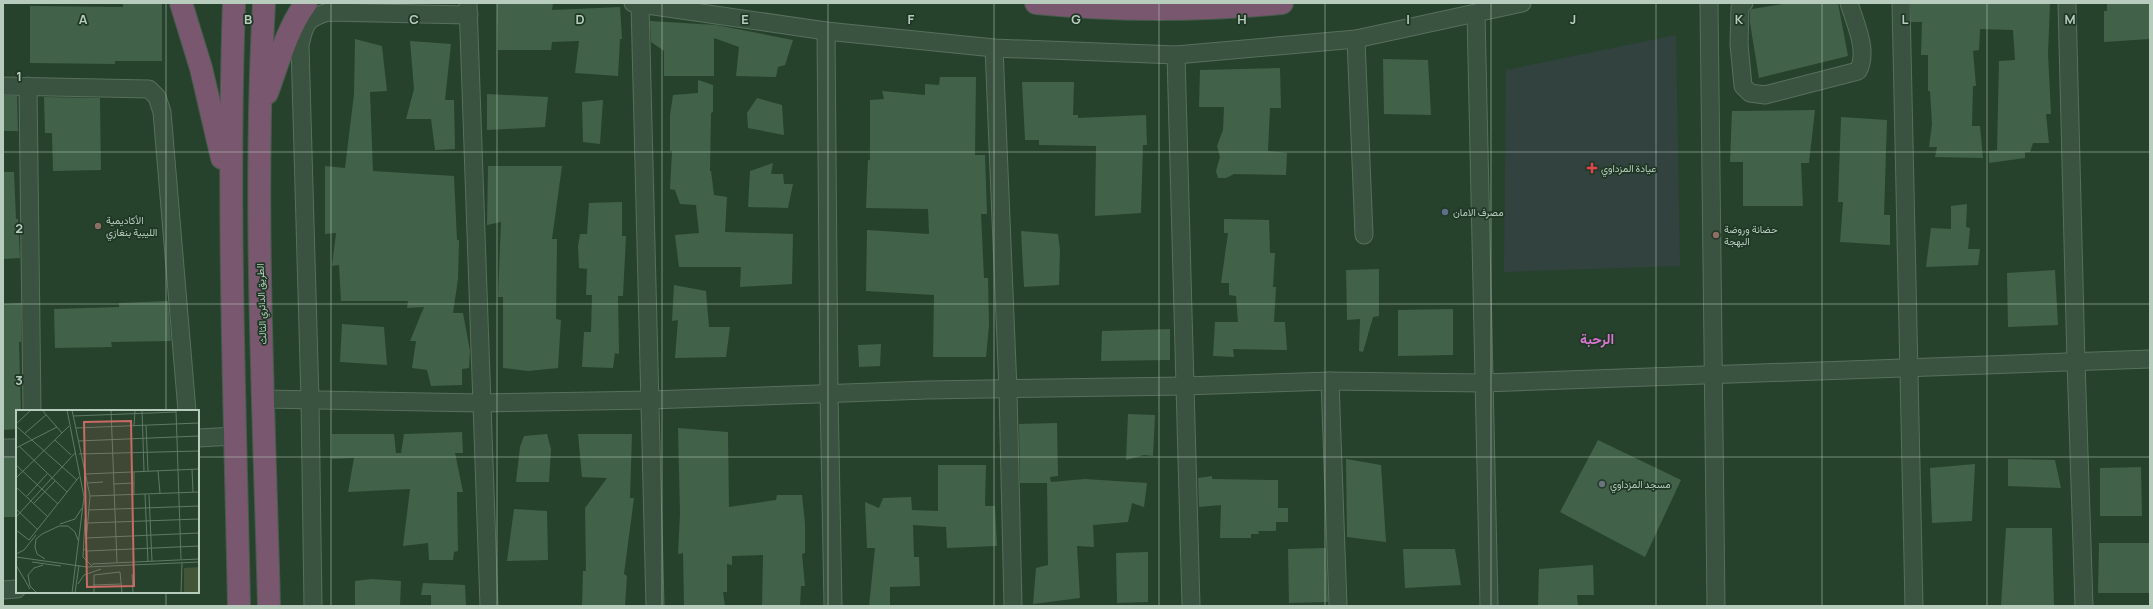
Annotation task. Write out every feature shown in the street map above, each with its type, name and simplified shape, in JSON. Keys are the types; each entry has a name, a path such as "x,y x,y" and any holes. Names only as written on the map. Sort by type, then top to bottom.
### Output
{"highway":[{"path":"181,3 201,68 206,95 230,192"},
{"path":"234,3 230,114 230,192 239,606"},
{"name":"الطريق الدائري الثالث","path":"264,3 259,119 259,234 269,606"},
{"path":"259,119 281,52 297,15 306,3"},
{"path":"1036,3 1088,7 1176,10 1282,3"}],"street":[{"path":"655,606 637,4 826,31 994,48 1176,55 1356,39 1522,3"},
{"path":"1709,3 1712,374 1716,606"},
{"path":"1744,3 1740,7 1739,44 1743,86 1750,93 1765,95 1858,71 1862,63 1862,48 1849,3"},
{"path":"1901,3 1914,606"},
{"path":"2067,3 2084,606"},
{"path":"313,606 310,400 300,45 304,28 313,17 328,12 469,9 489,606"},
{"path":"1476,13 1489,606"},
{"path":"826,31 829,393 833,606"},
{"path":"1356,39 1364,235"},
{"path":"994,48 1008,390 1013,606"},
{"path":"1176,55 1191,606"},
{"path":"3,86 149,89 157,97 162,112 187,410"},
{"path":"28,86 32,410"},
{"path":"264,399 481,403 650,400 829,393 1185,386 1330,381 1483,383 2150,359"},
{"path":"1330,381 1338,606"},
{"path":"199,438 236,436"},
{"path":"3,448 16,448"},
{"path":"3,590 16,589"}],"shaded area":[{"name":"عيادة المزداوي","path":"1676,35 1680,266 1504,272 1506,70"}],"building":[{"path":"553,3 552,10 620,7 622,39 620,39 618,76 575,73 579,41 552,42 551,50 498,50 497,4"},
{"path":"1789,3 1838,3 1848,56 1759,78 1750,23 1750,11 1752,9"},
{"path":"1911,3 2050,3 2048,54 2051,114 2046,114 2049,143 2033,143 2030,152 2025,152 2025,158 1989,163 1989,151 1997,150 1999,61 2015,60 2013,30 1980,29 1979,50 1973,51 1976,86 1973,86 1972,126 1980,126 1983,158 1935,157 1937,147 1929,147 1932,124 1930,91 1928,91 1928,55 1921,55 1922,22 1911,22"},
{"path":"2107,3 2150,3 2150,39 2104,42 2104,11 2107,11"},
{"path":"123,4 162,4 162,61 115,61 115,64 30,63 30,6 123,7"},
{"path":"650,21 716,25 793,40 785,65 778,67 776,77 736,76 739,47 714,38 714,76 664,76 664,51 651,42"},
{"path":"355,39 382,46 387,91 370,92 373,171 454,176 457,240 459,240 458,279 453,313 463,313 470,351 469,368 462,369 462,385 431,386 427,370 412,368 416,341 410,341 424,307 407,308 408,301 341,301 339,265 332,266 336,233 325,234 325,166 345,168 354,94"},
{"path":"410,41 451,44 445,100 454,100 455,149 435,150 431,119 406,119 414,89"},
{"path":"1383,59 1428,60 1431,115 1384,114"},
{"path":"1280,68 1281,108 1270,108 1268,151 1287,153 1286,175 1234,174 1226,178 1218,178 1216,171 1220,157 1217,146 1223,130 1224,107 1199,107 1200,70"},
{"path":"940,77 976,77 975,155 985,155 987,214 981,214 984,278 988,278 989,325 986,357 933,357 934,295 866,291 867,230 929,234 928,209 866,208 868,160 870,160 870,100 884,99 882,91 925,95 925,84 939,85"},
{"path":"698,80 713,85 710,171 714,195 727,197 725,232 793,234 792,284 740,287 741,267 679,267 675,235 699,233 696,205 680,204 675,190 670,189 672,151 670,151 670,115 673,95 698,93"},
{"path":"1022,82 1074,82 1073,115 1078,115 1078,118 1146,115 1147,145 1143,145 1141,213 1095,216 1096,146 1039,145 1039,140 1025,140"},
{"path":"487,94 548,97 545,127 487,130"},
{"path":"3,96 17,96 18,131 3,131"},
{"path":"44,97 100,98 101,170 53,171 52,133 45,133"},
{"path":"757,98 782,105 784,135 748,128 747,113"},
{"path":"603,100 600,144 583,142 582,102"},
{"path":"1815,110 1809,163 1801,163 1803,206 1743,206 1743,162 1730,162 1732,111"},
{"path":"1841,117 1887,120 1884,215 1890,215 1890,245 1840,242 1843,202 1838,202"},
{"path":"773,163 771,174 783,174 784,184 793,184 788,208 748,207 750,171"},
{"path":"488,166 562,166 552,239 557,239 556,319 561,320 558,368 528,371 503,368 503,297 498,297 501,222 487,225"},
{"path":"3,172 14,172 16,219 18,219 20,258 3,259"},
{"path":"622,202 622,236 626,236 623,296 618,296 619,354 615,353 613,368 582,367 584,332 591,332 592,295 586,295 587,269 579,268 578,246 580,234 587,234 589,203"},
{"path":"1967,204 1966,227 1970,228 1968,249 1980,249 1978,265 1926,267 1931,228 1951,229 1951,206"},
{"path":"1224,219 1269,220 1270,253 1275,253 1273,287 1276,287 1274,322 1285,322 1287,350 1233,349 1234,357 1213,356 1215,322 1238,322 1236,296 1229,295 1229,283 1221,283 1228,233 1224,233"},
{"path":"1021,231 1058,234 1060,250 1059,285 1024,287"},
{"path":"1379,269 1379,316 1373,317 1363,352 1359,351 1360,319 1347,320 1346,270"},
{"path":"2055,270 2058,325 2008,327 2007,273"},
{"path":"674,285 706,291 709,327 730,327 726,357 675,358 678,320 672,321"},
{"path":"168,301 171,341 111,342 112,347 55,348 54,309 119,307 119,303"},
{"path":"21,303 21,342 19,342 21,410 16,410 16,429 3,430 3,304"},
{"path":"1453,309 1453,355 1398,356 1398,310"},
{"path":"342,324 384,327 387,365 340,362"},
{"path":"1170,329 1170,360 1101,361 1102,331"},
{"path":"881,344 880,366 859,367 858,345"},
{"path":"1128,414 1155,415 1153,456 1144,455 1126,460"},
{"path":"1057,423 1058,476 1050,477 1051,482 1085,479 1147,483 1144,507 1132,503 1128,522 1093,525 1094,547 1077,546 1080,598 1033,604 1036,568 1048,565 1047,483 1020,483 1019,424"},
{"path":"678,428 728,432 729,507 776,500 777,495 802,495 805,523 805,553 802,554 805,586 801,586 800,606 762,606 763,555 732,556 732,565 727,564 727,592 723,592 725,606 684,606 683,553 678,554 680,514"},
{"path":"462,432 463,453 455,453 463,492 457,492 458,551 454,552 453,560 429,560 428,543 403,546 410,489 348,492 354,458 332,459 332,434 394,434 396,453 401,453 404,434"},
{"path":"547,434 551,449 549,482 516,482 520,447 524,436"},
{"path":"578,434 632,434 630,498 634,498 624,574 627,576 625,606 582,606 583,571 586,571 585,508 607,478 582,477"},
{"path":"1598,440 1681,480 1645,557 1560,512"},
{"path":"3,458 16,458 16,517 3,517"},
{"path":"1346,459 1381,465 1386,542 1347,537"},
{"path":"2008,459 2055,460 2061,488 2008,486"},
{"path":"1975,464 1972,521 1932,523 1930,468"},
{"path":"938,465 986,465 985,506 995,506 997,546 947,548 946,527 913,525 914,557 919,557 920,586 890,587 890,606 869,606 875,548 867,548 865,502 879,508 883,498 911,497 912,510 938,511"},
{"path":"2141,467 2142,516 2100,516 2100,468"},
{"path":"1212,476 1212,479 1278,480 1278,508 1288,508 1288,522 1276,522 1276,531 1258,531 1259,534 1251,534 1251,538 1220,538 1221,505 1199,507 1198,478"},
{"path":"514,509 547,511 548,560 507,561"},
{"path":"2006,528 2052,528 2054,606 2001,606"},
{"path":"2099,543 2150,543 2150,593 2098,593"},
{"path":"1326,548 1328,602 1289,603 1288,549"},
{"path":"1403,549 1455,549 1461,585 1405,588"},
{"path":"1148,552 1148,602 1117,603 1116,553"},
{"path":"1593,565 1594,595 1577,595 1578,606 1538,606 1539,569"},
{"path":"371,579 401,581 400,606 355,606 355,581"},
{"path":"423,583 465,585 466,606 431,606 431,595 421,595"}],"place":[{"name":"عيادة المزداوي","path":"1592,168"},
{"name":"مصرف الامان","path":"1445,212"},
{"name":"الأكاديمية الليبية بنغازي","path":"98,226"},
{"name":"حضانة وروضة البهجة","path":"1716,235"},
{"name":"مسجد المزداوي","path":"1602,484"}],"district":[{"name":"الرحبة","path":"1597,338"}]}
